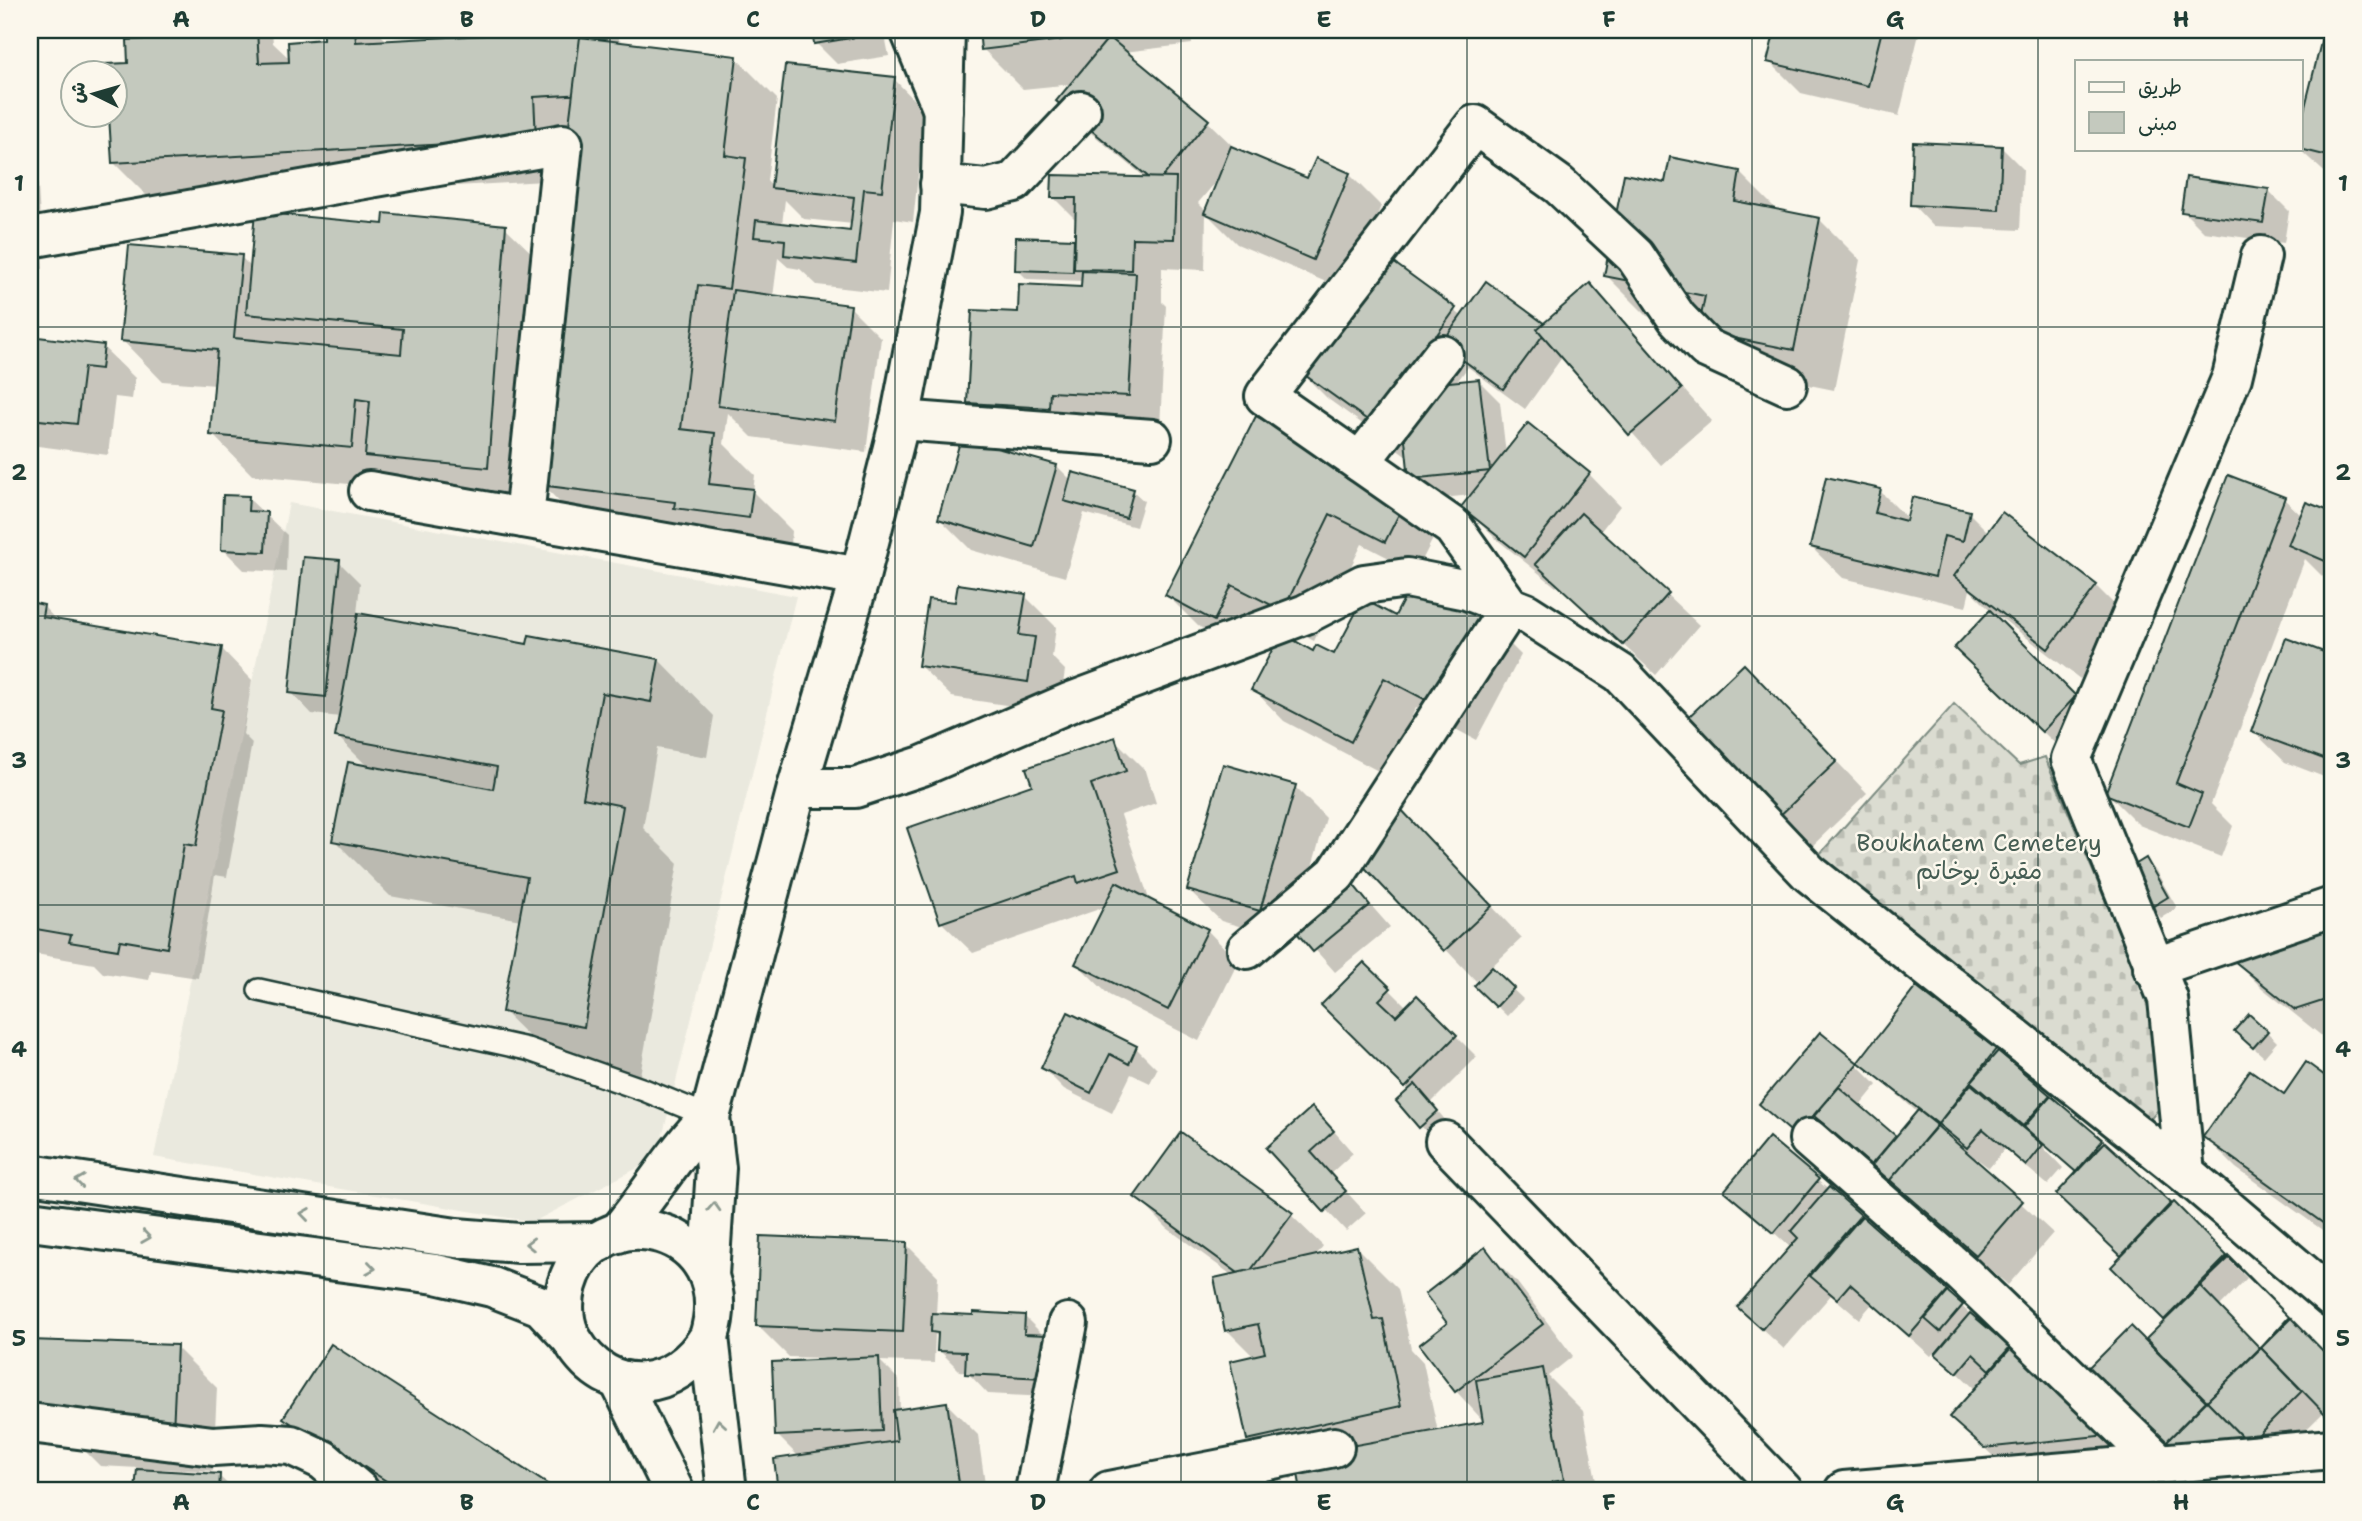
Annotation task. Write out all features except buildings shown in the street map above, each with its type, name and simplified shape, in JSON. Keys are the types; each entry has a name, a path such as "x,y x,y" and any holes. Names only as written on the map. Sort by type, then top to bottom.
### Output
{"street":[{"path":"910,30 943,110"},
{"path":"727,1491 709,1337 715,1307 709,1276 716,1167 710,1117 797,788 860,577 900,420 940,213 945,30"},
{"path":"940,184 986,189 1014,182 1081,111"},
{"path":"1510,607 1453,527 1265,396 1475,125 1559,185 1635,256 1677,318 1706,348 1787,385"},
{"path":"30,238 563,144 524,518"},
{"path":"2185,1173 2168,999 2153,968 2070,759 2232,377 2261,256"},
{"path":"1360,462 1443,355"},
{"path":"900,420 1152,439"},
{"path":"369,491 860,577"},
{"path":"797,788 855,788 922,766 1071,702 1306,614 1364,584 1408,578 1467,590 1527,613 1620,673 1809,873 2185,1173 2332,1298"},
{"path":"1247,949 1336,874 1510,607"},
{"path":"2153,968 2332,907"},
{"path":"571,1338 564,1318 564,1295 570,1274 583,1256 609,1237 647,1199 690,1136 710,1117"},
{"path":"1809,1139 1963,1274 2159,1464"},
{"path":"1445,1141 1783,1491"},
{"path":"30,1174 456,1238 519,1243 609,1237 641,1230 662,1233 682,1242 698,1257 709,1276"},
{"path":"30,1221 436,1274 492,1287 541,1306 571,1338 583,1356 599,1370 619,1380 641,1383 662,1379 681,1370 698,1356 709,1337"},
{"path":"1035,1491 1068,1323"},
{"path":"619,1380 674,1491"},
{"path":"30,1423 213,1446 262,1443 291,1445 323,1460 359,1491"},
{"path":"1109,1491 1334,1447"},
{"path":"1844,1491 2001,1484 2159,1464 2332,1450"}],"lane":[{"path":"259,990 527,1049 644,1090 710,1117"}],"shaded area":[{"path":"289,503 796,596 657,1158 533,1222 154,1157"}],"green space":[{"name":"Boukhatem Cemetery مقبرة بوخاتم","path":"1954,704 2019,765 2045,757 2149,1004 2161,1106 2149,1121 1818,856"}]}
